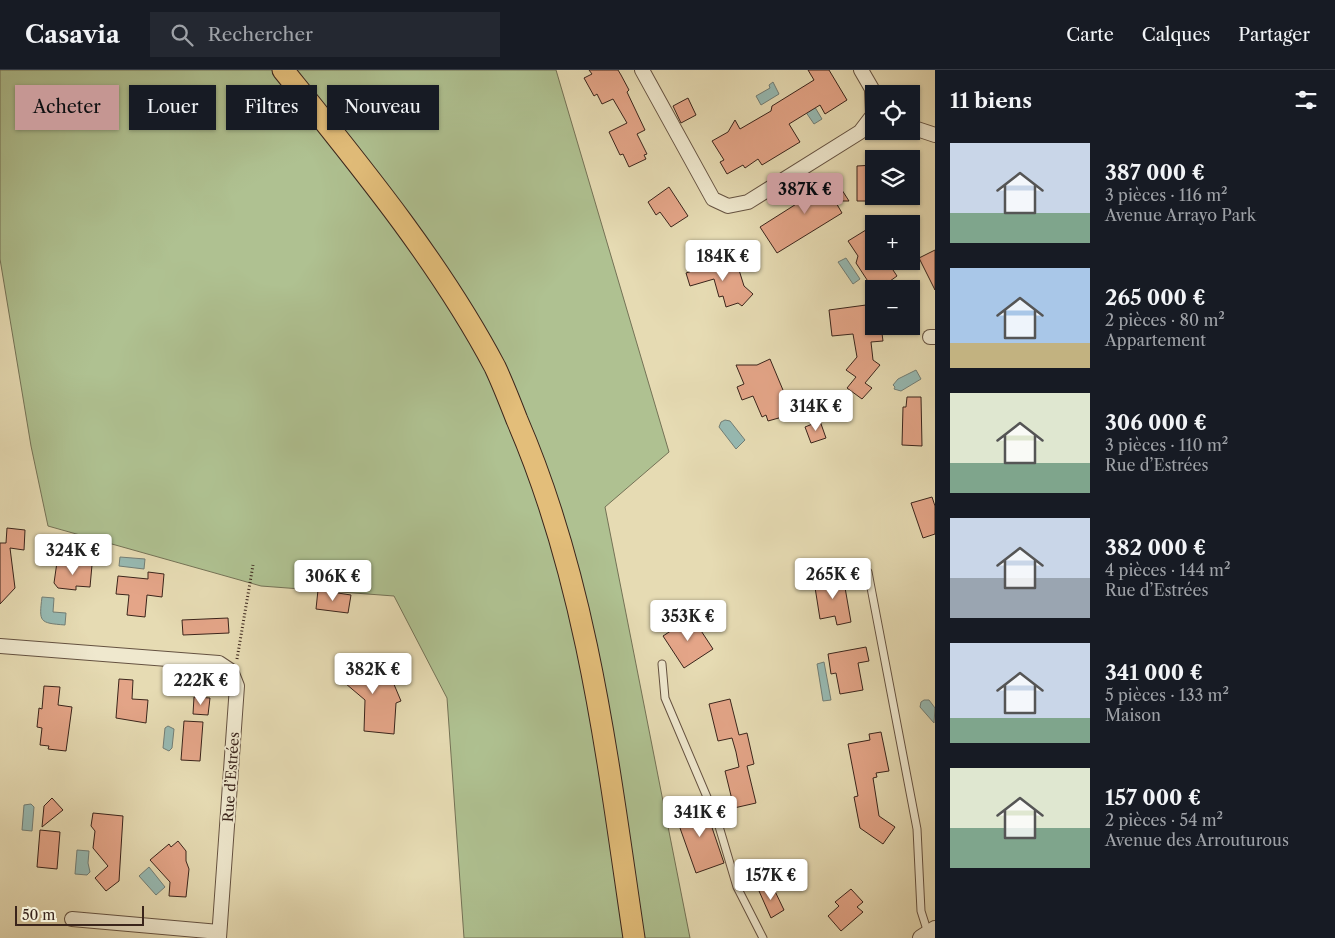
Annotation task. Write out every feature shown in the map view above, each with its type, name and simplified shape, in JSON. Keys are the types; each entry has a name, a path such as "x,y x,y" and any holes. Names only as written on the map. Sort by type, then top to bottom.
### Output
{"main road":[{"path":"283,70 445,283 495,368 536,464 566,555 588,649 606,750 634,938"}],"street":[{"path":"642,70 713,199 728,206 748,202 860,132 865,125"},
{"path":"861,70 870,85"},
{"path":"920,130 935,135"},
{"path":"0,646 219,663 232,670"},
{"name":"Rue d’Estrées","path":"219,935 237,686 232,670"},
{"path":"72,919 219,935"}],"lane":[{"path":"868,572 917,829 921,911 928,934"},
{"path":"662,664 665,698 718,823 736,887 763,938"}],"path":[{"path":"232,670 240,653 254,565"}],"green space":[{"path":"0,70 556,70 669,452 605,507 690,938 464,938 447,698 394,596 261,586 48,526 31,446 0,259"}],"water":[{"path":"773,82 779,94 761,105 756,96 770,88 769,85"},
{"path":"810,99 822,119 814,124 801,105"},
{"path":"846,258 860,279 853,284 838,262"},
{"path":"916,370 921,379 901,391 894,389 893,385 898,379"},
{"path":"725,420 730,421 745,440 736,449 719,427 721,422"},
{"path":"120,557 145,559 144,569 119,566"},
{"path":"42,597 54,598 53,612 66,613 65,625 43,620 41,616"},
{"path":"824,662 831,700 823,701 817,664"},
{"path":"929,700 935,708 934,723 920,707 921,702"},
{"path":"168,726 174,729 172,748 169,751 163,748 165,728"},
{"path":"31,804 34,807 32,831 22,830 24,805"},
{"path":"77,850 89,851 88,863 90,872 87,875 75,874"},
{"path":"149,867 165,887 156,895 139,876"}],"building":[{"path":"589,70 618,70 629,90 627,92 645,130 637,134 647,154 644,155 646,159 629,167 623,154 620,155 609,132 627,123 613,99 602,104 597,94 594,96 584,78 592,74"},
{"path":"808,70 829,70 847,100 825,114 820,105 789,124 800,142 762,165 758,159 745,168 743,165 727,174 720,162 724,160 712,141 728,132 735,120 740,129 771,111 772,106 814,80"},
{"path":"688,98 696,115 681,123 673,106"},
{"path":"857,166 865,166 865,201 857,201"},
{"path":"833,176 849,201 835,201 842,213 777,253 760,227 801,201 799,198"},
{"path":"669,187 688,216 671,227 660,212 656,215 648,202"},
{"path":"865,231 865,270 893,270 897,276 891,280 867,280 856,263 858,256 848,241"},
{"path":"935,250 935,290 920,260 920,258"},
{"path":"733,262 739,270 744,286 753,294 742,306 738,303 726,307 723,296 719,297 714,279 690,286 686,273 717,263 717,267"},
{"path":"865,305 865,335 882,335 883,341 871,342 873,360 880,365 865,383 872,388 862,399 847,388 856,377 846,370 857,357 853,334 832,336 829,310"},
{"path":"770,359 793,414 768,421 766,415 762,417 753,396 742,400 737,387 744,384 736,365 757,365"},
{"path":"907,397 921,397 922,446 902,445 903,407 906,407"},
{"path":"820,421 826,438 811,443 805,427"},
{"path":"932,497 935,506 935,534 923,538 911,503"},
{"path":"7,528 25,530 24,550 10,548 15,588 0,604 0,543 6,543"},
{"path":"57,562 92,565 90,587 76,586 76,590 58,588 54,583"},
{"path":"148,572 164,574 162,597 147,595 145,617 127,615 129,595 116,594 118,576 148,579"},
{"path":"843,576 851,622 837,625 835,616 820,619 814,581"},
{"path":"318,590 351,595 348,613 316,609"},
{"path":"692,617 713,649 684,668 663,636"},
{"path":"228,618 229,633 183,635 182,620"},
{"path":"866,647 869,661 858,663 863,690 840,694 836,673 831,674 828,654"},
{"path":"356,655 393,682 401,701 396,703 394,734 364,731 365,700 339,678"},
{"path":"119,679 133,680 132,699 148,700 146,723 116,718"},
{"path":"44,686 60,687 58,705 72,707 66,751 48,749 49,746 40,745 42,728 37,727 39,708 42,709"},
{"path":"194,697 210,698 208,715 193,714"},
{"path":"730,699 739,735 747,733 754,764 747,766 756,803 734,808 725,771 739,767 736,752 732,738 718,741 709,704"},
{"path":"184,721 203,722 200,761 181,760"},
{"path":"881,732 889,771 876,773 877,777 873,778 879,816 895,827 883,844 860,828 854,797 858,796 848,744 870,740 869,734"},
{"path":"52,798 63,810 42,827 44,806"},
{"path":"704,804 724,863 696,873 675,814"},
{"path":"93,813 123,816 119,881 106,891 95,878 108,866 93,848 95,831 91,826"},
{"path":"40,830 60,832 57,869 37,867"},
{"path":"178,841 186,851 186,861 189,869 186,897 169,896 170,882 150,860 169,844 171,847"},
{"path":"771,883 784,910 771,918 759,891"},
{"path":"851,889 863,902 857,907 863,912 841,931 828,916 839,906 835,902"}]}
